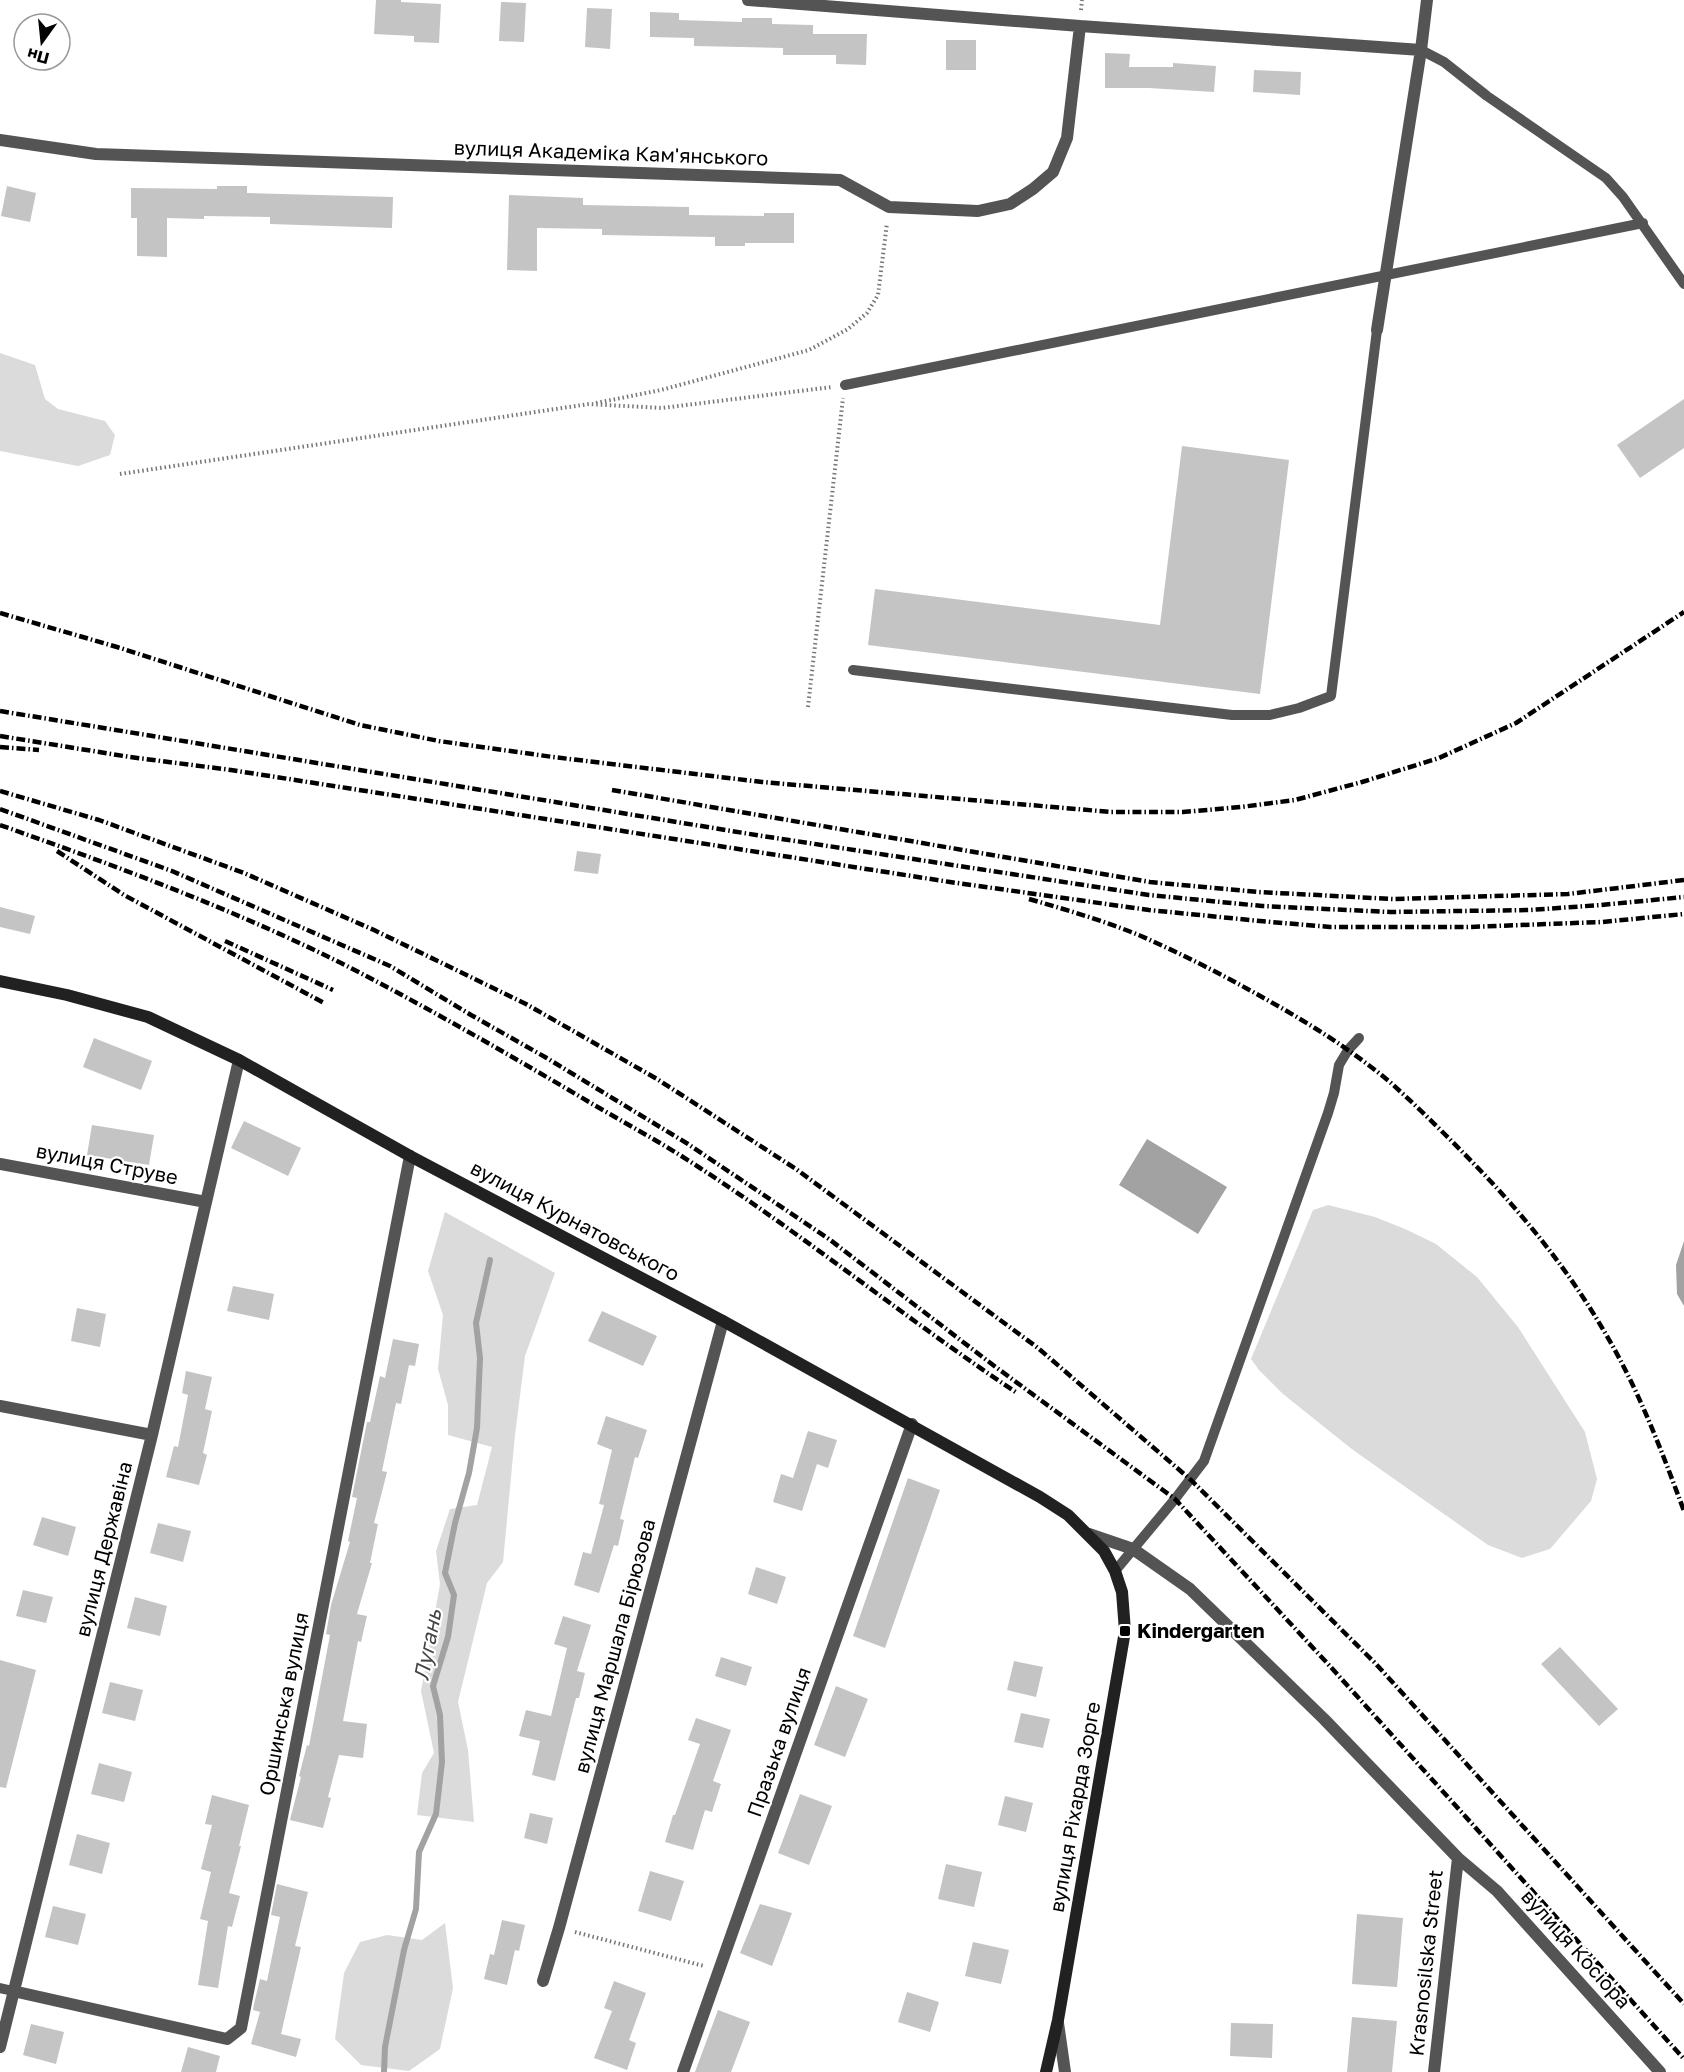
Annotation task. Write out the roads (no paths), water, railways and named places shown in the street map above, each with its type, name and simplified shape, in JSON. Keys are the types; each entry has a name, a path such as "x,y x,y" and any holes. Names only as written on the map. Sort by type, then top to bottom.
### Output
{"street":[{"path":"748,0 1421,50"},
{"path":"1377,330 1427,0"},
{"name":"вулиця Академіка Кам'янського","path":"0,140 96,154 840,180 889,207 978,211 1010,204 1053,172 1067,138 1080,26"},
{"name":"вулиця Курнатовського","path":"0,981 67,995 148,1017 239,1060 410,1156 723,1321 912,1424 1068,1515 1104,1551"},
{"name":"вулиця Державіна","path":"0,2047 152,1436 239,1060"},
{"name":"Оршинська вулиця","path":"13,1990 226,2039 241,2028 410,1156"},
{"name":"вулиця Струве","path":"0,1164 206,1202"},
{"name":"вулиця Маршала Бірюзова","path":"543,1981 723,1321"},
{"path":"0,1406 152,1436"},
{"name":"Празька вулиця","path":"683,2072 912,1424"},
{"name":"вулиця Косіора","path":"1089,1534 1133,1549 1146,1556 1190,1589 1324,1719 1458,1858 1497,1891 1660,2072"},
{"name":"вулиця Ріхарда Зорге","path":"1046,2072 1058,2019 1125,1630 1122,1592 1115,1571 1104,1551"},
{"name":"Krasnosilska Street","path":"1434,2072 1458,1858"},
{"path":"1058,2019 1065,2072"}],"lane":[{"path":"1421,50 1444,62 1488,96 1606,178 1643,223 1684,284"},
{"path":"845,385 1643,223"},
{"path":"853,669 1232,715 1270,715 1299,708 1331,696 1377,330"},
{"path":"1115,1571 1204,1461 1320,1135 1334,1093 1339,1065 1359,1038"},
{"path":"0,1988 13,1990"}],"waterway":[{"name":"Лугань","path":"384,2072 385,2047 404,1950 416,1909 419,1852 436,1814 442,1762 440,1715 433,1686 448,1637 454,1595 445,1573 455,1523 469,1473 477,1428 480,1358 476,1323 490,1260"}],"railway":[{"path":"0,613 117,647 360,725 439,741 762,782 1111,812 1183,812 1295,800 1439,758 1516,723 1684,612"},
{"path":"0,711 756,835 1149,895 1262,906 1390,912 1530,910 1684,897"},
{"path":"0,736 950,882 1149,910 1330,927 1468,927 1602,922 1684,914"},
{"path":"0,747 39,750"},
{"path":"612,790 1150,882 1258,892 1393,899 1568,894 1684,880"},
{"path":"0,791 99,820 244,873 374,930 526,1004 657,1079 796,1169 1038,1348 1191,1480 1376,1664 1684,2004"},
{"path":"0,809 172,871 390,966 688,1144 829,1239 993,1365 1175,1499 1328,1664 1684,2059"},
{"path":"0,825 130,872 259,925 343,964 432,1012 700,1168 1017,1393"},
{"path":"57,851 124,895 324,1003"},
{"path":"1029,899 1141,936 1187,957 1296,1016 1345,1048 1391,1083 1496,1187 1546,1246 1576,1287 1628,1374 1658,1442 1684,1511"},
{"path":"225,941 333,990"}],"place":[{"name":"Kindergarten","path":"1125,1631"}]}
